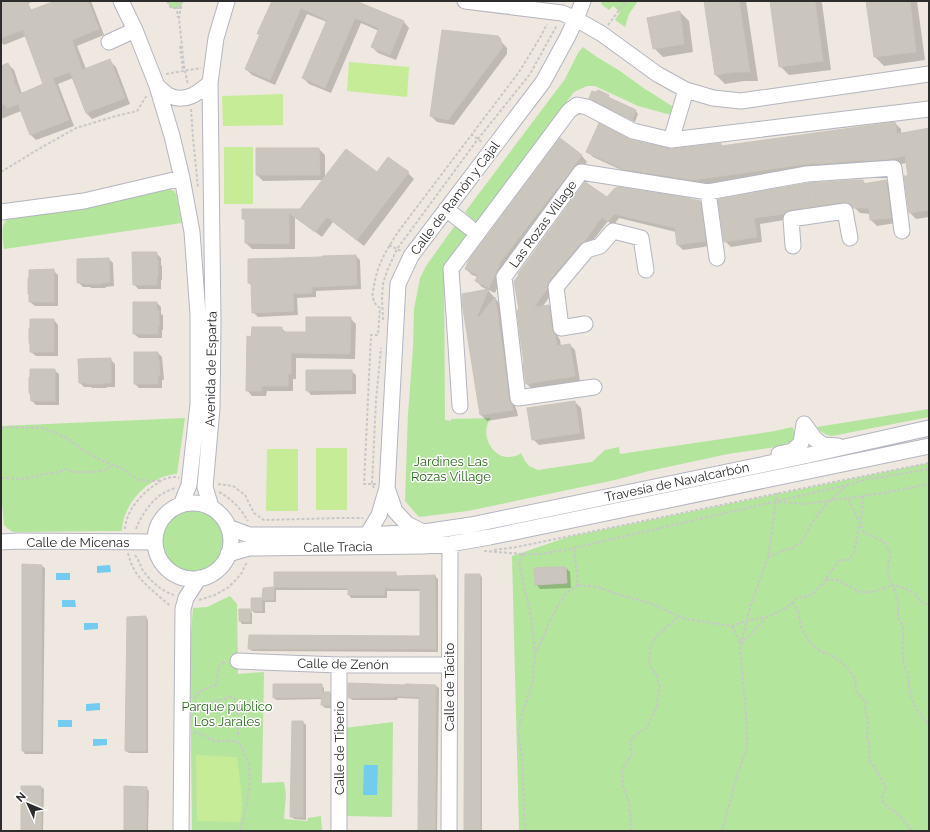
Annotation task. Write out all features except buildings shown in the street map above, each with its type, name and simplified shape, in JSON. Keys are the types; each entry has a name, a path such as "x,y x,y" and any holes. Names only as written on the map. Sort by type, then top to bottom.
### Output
{"street":[{"name":"Avenida de Esparta","path":"121,1 135,30 172,136 182,178 192,232 198,314 198,404 189,486 181,504"},
{"name":"Avenida de Esparta","path":"211,507 205,487 212,408 213,323 210,83 216,38 227,1"},
{"path":"466,1 562,13 602,34 657,74 686,90 713,98 741,101 929,74"},
{"name":"Calle de Ramón y Cajal","path":"367,535 379,515 387,488 398,284 411,256 543,82 567,38 583,1"},
{"path":"109,42 135,30"},
{"path":"153,85 169,96 182,99 195,95 210,83"},
{"path":"671,140 686,90"},
{"path":"460,406 451,269 569,110 577,105 588,107 633,131 671,140 929,109"},
{"name":"Las Rozas Village","path":"594,387 518,398 504,277 581,172 708,192 808,174 894,168 902,231"},
{"path":"1,212 84,200 182,178"},
{"path":"708,192 717,258"},
{"path":"446,209 469,227"},
{"path":"793,246 791,219 845,211 850,238"},
{"path":"192,232 199,235 206,235 212,231"},
{"path":"585,324 561,328 556,287 587,250 600,246 613,231 640,238 646,270"},
{"path":"740,469 746,461 792,451 801,443 804,424 815,439 823,445 845,446"},
{"name":"Travesía de Navalcarbón","path":"424,532 478,523 809,455 929,428"},
{"name":"Travesía de Navalcarbón","path":"450,544 929,446"},
{"name":"Calle de Ramón y Cajal","path":"387,488 395,511 407,524 424,532"},
{"path":"181,504 201,504 211,507 222,516 228,527 231,541 228,554 217,570 208,575 199,578 178,576 168,570 156,553 155,534 161,519 173,508 181,504"},
{"name":"Calle Tracia","path":"228,527 249,542 424,546 450,544"},
{"name":"Calle Tracia","path":"228,554 249,542 424,532"},
{"name":"Calle de Micenas","path":"1,542 155,542"},
{"name":"Calle de Tácito","path":"448,831 450,544"},
{"path":"181,831 183,608 186,598 199,578"},
{"name":"Calle de Zenón","path":"238,661 339,665 449,666"},
{"name":"Calle de Tiberio","path":"339,665 339,831"}],"path":[{"path":"167,1 171,8 181,8"},
{"path":"176,1 183,71"},
{"path":"602,34 626,1"},
{"path":"1,172 76,128 137,110 153,85 183,71 212,66"},
{"path":"1,428 42,428 67,438 86,452 112,465 122,468 139,480 152,482 163,480"},
{"path":"1,478 25,479 67,469 73,472 93,472 106,470 112,465"},
{"path":"483,551 540,554 574,548 776,502 864,480 929,469"},
{"path":"776,502 806,504 863,496 929,484"},
{"path":"768,556 793,548 802,541 810,526 829,501 847,485"},
{"path":"189,486 177,487 161,494 150,504 139,519 135,530 125,542 153,583 167,593 198,600 214,595 229,586 241,574 247,561 249,542 248,521 241,510 229,498 214,489 205,487"},
{"path":"722,831 737,776 748,747 740,648 750,607 768,556 777,493"},
{"path":"535,654 542,641 549,622 559,604 566,593 578,585 598,587 650,603 667,612 686,619 732,626 746,621 767,617 786,608 797,598 812,595 826,580 839,560 849,560 854,552 862,512 863,496"},
{"path":"848,498 864,533 881,540 886,544 891,554 887,566 888,576 893,585 899,606 898,618 903,626 903,662 908,675 909,688 914,706 929,725"},
{"path":"574,548 578,585"},
{"path":"523,554 519,563 530,611 535,654 532,685 518,730 522,758 525,831"},
{"path":"826,580 838,580 860,592 873,592 893,585 913,593 922,603 929,605"},
{"path":"793,602 798,612 801,626 810,642 822,652 831,655 840,661 855,679 856,691 866,702 865,710 868,720 868,737 870,745 869,760 886,788 882,797 883,803 900,816 912,831"},
{"path":"631,831 631,816 629,813 630,804 628,795 623,786 622,770 632,754 630,742 636,734 647,728 656,709 660,686 649,660 651,647 656,637 679,616"},
{"path":"741,644 767,617"},
{"path":"732,626 741,644"},
{"path":"194,700 200,691 216,685 219,667 222,663 238,661"},
{"path":"190,706 201,705 232,697 236,700 237,706 238,736"},
{"path":"200,734 214,741 237,741 249,764 250,782 246,808 240,831"}],"green space":[{"path":"167,1 182,1 181,8 171,8"},
{"path":"602,1 638,1 629,14 625,27 615,20 620,12 613,6 609,10 601,4"},
{"path":"583,47 672,106 671,115 638,106 595,86 587,86 574,92 477,223 465,212 565,79 578,53"},
{"path":"349,62 409,67 407,97 347,91"},
{"path":"283,94 283,125 223,126 222,96"},
{"path":"224,147 253,147 253,204 224,204"},
{"path":"170,189 176,194 182,223 4,249 3,225 7,219"},
{"name":"Jardines Las Rozas Village","path":"456,224 469,234 444,267 445,420 451,421 451,419 491,418 487,425 486,432 490,446 501,455 507,457 516,456 521,453 529,466 538,470 592,462 605,450 619,447 620,454 775,431 792,427 795,437 790,443 776,447 728,454 468,511 419,517 405,501 414,309 420,278 426,266"},
{"path":"929,409 929,417 832,436 823,433 817,427"},
{"path":"185,418 177,474 157,480 148,485 139,493 132,501 127,511 123,521 122,531 13,532 4,525 1,491 1,426"},
{"path":"316,448 347,448 347,510 316,510"},
{"path":"267,449 298,449 298,511 266,511"},
{"path":"929,463 929,831 519,831 512,556 568,537"},
{"path":"193,510 205,513 215,519 221,529 224,541 221,553 215,563 205,569 193,572 181,569 171,563 165,553 162,541 165,529 171,519 181,513"},
{"name":"Parque público Los Jarales","path":"230,596 237,604 238,674 264,672 262,783 284,782 286,794 284,819 307,821 308,818 321,816 322,831 192,831 190,646 193,608 207,607"},
{"path":"393,722 392,817 346,816 344,728"},
{"path":"196,755 237,757 242,800 241,817 239,822 197,821"}],"water":[{"path":"110,565 111,572 97,573 97,566"},
{"path":"56,573 70,573 70,580 56,580"},
{"path":"62,600 75,600 76,607 62,607"},
{"path":"84,623 98,623 98,629 84,630"},
{"path":"100,703 100,710 86,711 86,704"},
{"path":"58,720 72,720 72,727 58,727"},
{"path":"93,739 107,739 107,745 93,746"},
{"path":"364,765 378,765 377,795 363,795"}]}
